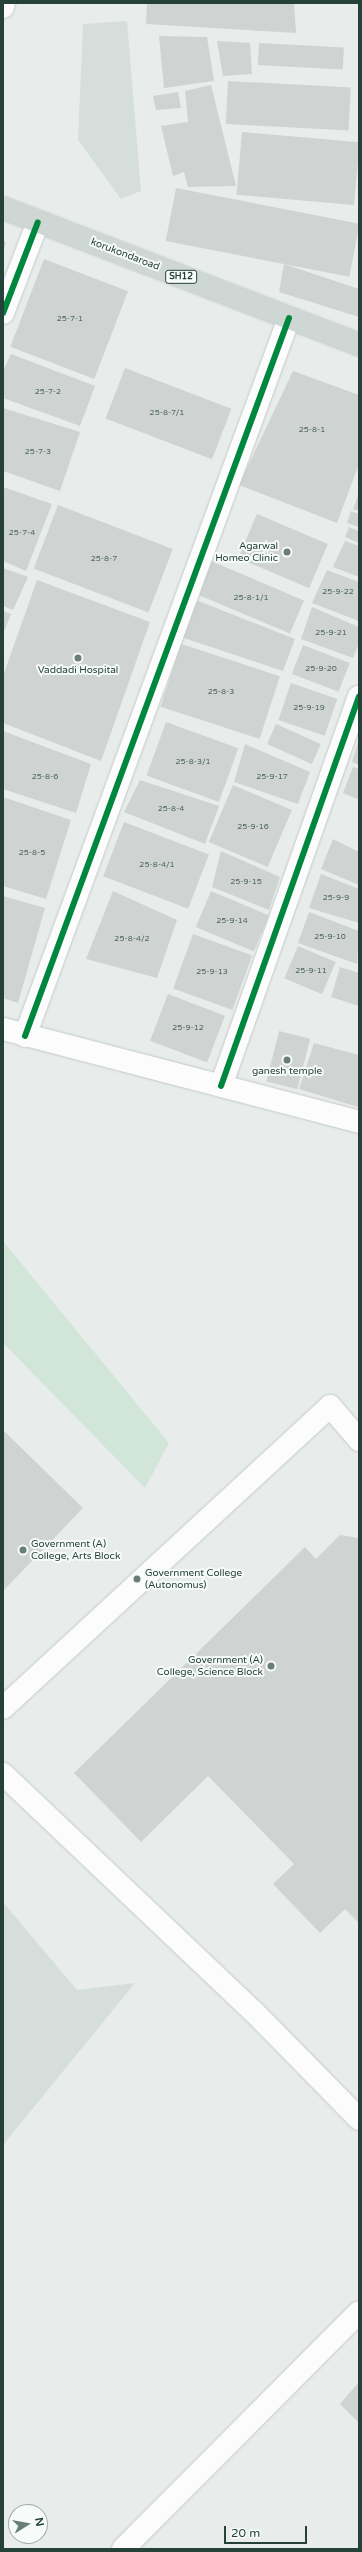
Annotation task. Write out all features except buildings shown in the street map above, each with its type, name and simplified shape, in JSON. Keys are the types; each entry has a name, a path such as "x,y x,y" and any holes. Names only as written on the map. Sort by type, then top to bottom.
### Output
{"main road":[{"name":"korukondaroad","path":"3,208 359,345"}],"street":[{"path":"3,7 4,3"},
{"path":"3,313 38,222"},
{"path":"25,1036 289,318"},
{"path":"221,1086 359,697"},
{"path":"3,1029 25,1036 359,1122"},
{"path":"3,1708 330,1406 359,1440"},
{"path":"3,1774 253,2011 359,2119"},
{"path":"123,2549 359,2312"}],"shaded area":[{"path":"127,21 141,191 121,199 78,140 83,24"},
{"path":"3,1902 77,1990 135,1983 3,2145"}],"green space":[{"path":"3,1241 169,1443 145,1488 3,1343"}],"cycle path":[{"path":"3,313 38,222"},
{"path":"25,1036 289,318"},
{"path":"221,1086 359,697"}],"place":[{"name":"Agarwal Homeo Clinic","path":"287,552"},
{"name":"Vaddadi Hospital","path":"78,658"},
{"name":"ganesh temple","path":"287,1060"},
{"name":"Government (A) College, Arts Block","path":"23,1550"},
{"name":"Government College (Autonomus)","path":"137,1579"},
{"name":"Government (A) College, Science Block","path":"271,1666"}]}
